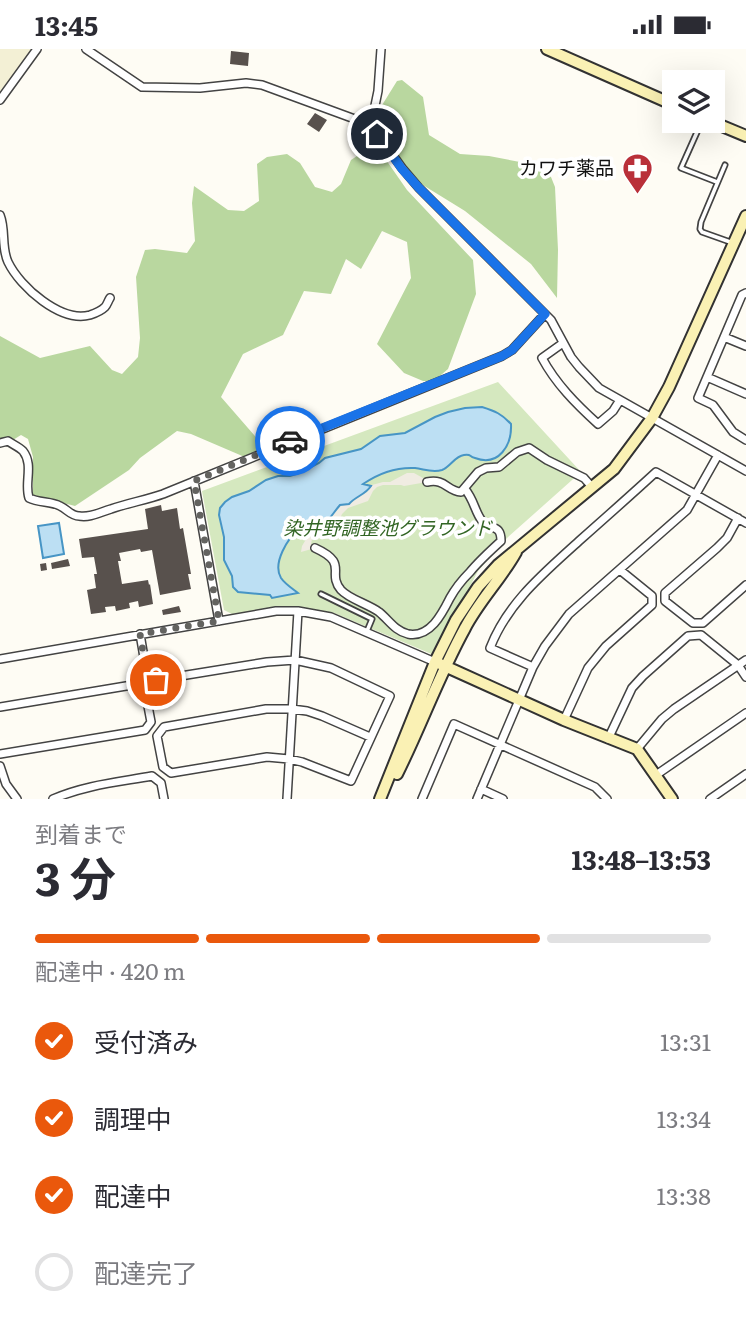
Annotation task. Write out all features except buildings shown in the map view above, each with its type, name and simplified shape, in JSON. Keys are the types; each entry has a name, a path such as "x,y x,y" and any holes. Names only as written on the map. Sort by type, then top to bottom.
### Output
{"street":[{"path":"0,100 37,49"},
{"path":"86,49 142,87 200,88 253,83 371,125 419,188 551,320 579,367 599,389 746,471"},
{"path":"371,125 381,49"},
{"path":"547,49 560,52 662,99"},
{"path":"0,82 13,83"},
{"path":"725,128 746,137"},
{"path":"0,215 4,226 4,250 7,260 27,289 63,312 77,317 103,309 110,298"},
{"path":"382,799 403,762 440,664 519,547 614,469 652,418 669,387 746,216"},
{"path":"746,293 742,295 698,398 713,405 733,432 746,440"},
{"path":"0,443 8,441 23,452 29,468 29,498 56,504 78,516 93,516 108,509 150,499 502,356 512,350 545,314"},
{"path":"724,337 746,346"},
{"path":"564,343 542,358 550,373 571,398 598,424 613,411 620,400"},
{"path":"707,377 746,394"},
{"path":"426,482 441,482 454,491 461,492 478,473 486,468 499,467 517,452 529,448 584,478 593,487"},
{"path":"477,799 533,667 545,646 569,614 687,510 718,455"},
{"path":"533,667 490,648 503,621 524,593 656,472 746,523"},
{"path":"194,481 219,621"},
{"path":"315,548 334,560 342,591 379,612 397,630 412,635 419,634 435,623 469,572 500,541 501,535 497,529 483,522 465,489"},
{"path":"738,518 727,538 665,593 665,600 693,623 703,623 746,585"},
{"path":"564,720 588,668 606,646 652,605 652,596 620,570"},
{"path":"0,659 276,611 298,611 331,617 636,749 672,799"},
{"path":"287,799 298,611"},
{"path":"140,634 147,675 156,680 267,661 295,660 331,668 390,696 351,781 315,766 267,757 171,773 163,767 157,736 164,727 267,709 292,709 322,716 370,737"},
{"path":"608,739 632,688 688,636 701,635 738,665 746,677"},
{"path":"636,749 674,709 746,660"},
{"path":"0,707 138,684 145,690 151,722 145,730 0,754"},
{"path":"656,775 746,713"},
{"path":"422,799 454,724 595,787 607,799"},
{"path":"0,766 6,784 17,799"},
{"path":"710,799 746,774"},
{"path":"53,799 88,787 152,776 161,783 164,799"},
{"path":"481,789 503,799"}],"lane":[{"path":"697,133 681,168 717,183"},
{"path":"725,165 700,229 734,244"},
{"path":"321,594 372,619 366,633"}],"shaded area":[{"path":"0,49 34,49 0,96"},
{"path":"407,473 414,473 427,482 377,487 368,501 348,508 342,514 337,535 332,539 312,539 311,544 315,548 301,552 308,536 303,531 312,531 329,522 340,505 349,504 355,497 367,492 372,485 390,482"}],"green space":[{"path":"402,80 423,97 429,135 460,154 489,156 536,165 549,172 555,187 557,298 531,264 465,211 418,182 384,151 379,110 397,81"},
{"path":"375,144 407,190 473,260 476,294 448,369 434,381 423,381 404,373 377,344 411,278 407,242 382,231 361,269 346,259 331,294 304,291 283,335 243,354 221,397 261,443 260,450 247,458 191,434 177,431 140,458 129,470 75,506 33,495 33,457 28,439 21,435 0,448 0,336 40,358 90,346 112,370 122,374 138,357 140,338 136,277 145,250 187,253 195,241 192,203 194,186 228,210 244,211 259,201 257,164 267,157 287,154 300,163 315,187 332,192 341,184 351,160"},
{"name":"染井野調整池グラウンド","path":"498,382 581,472 507,538 478,571 434,655 334,613 295,607 232,614 224,610 202,491"}],"water":[{"path":"482,407 498,413 511,424 509,439 497,457 483,460 464,455 442,470 401,469 375,477 363,484 371,486 366,491 349,504 340,505 321,527 310,531 299,529 290,538 280,558 279,572 281,578 298,593 272,598 270,595 238,592 233,587 232,576 224,560 224,537 219,515 225,502 266,480 290,476 325,458 361,449 380,436 405,433 448,412"},
{"path":"59,523 64,554 43,558 38,526"}],"way so far":[{"path":"156,680 147,675 140,634 219,621 194,481 290,441"}],"place":[{"name":"カワチ薬品","path":"637,195"}],"route":[{"path":"290,441 502,356 512,350 545,314 419,188 377,134"}]}
